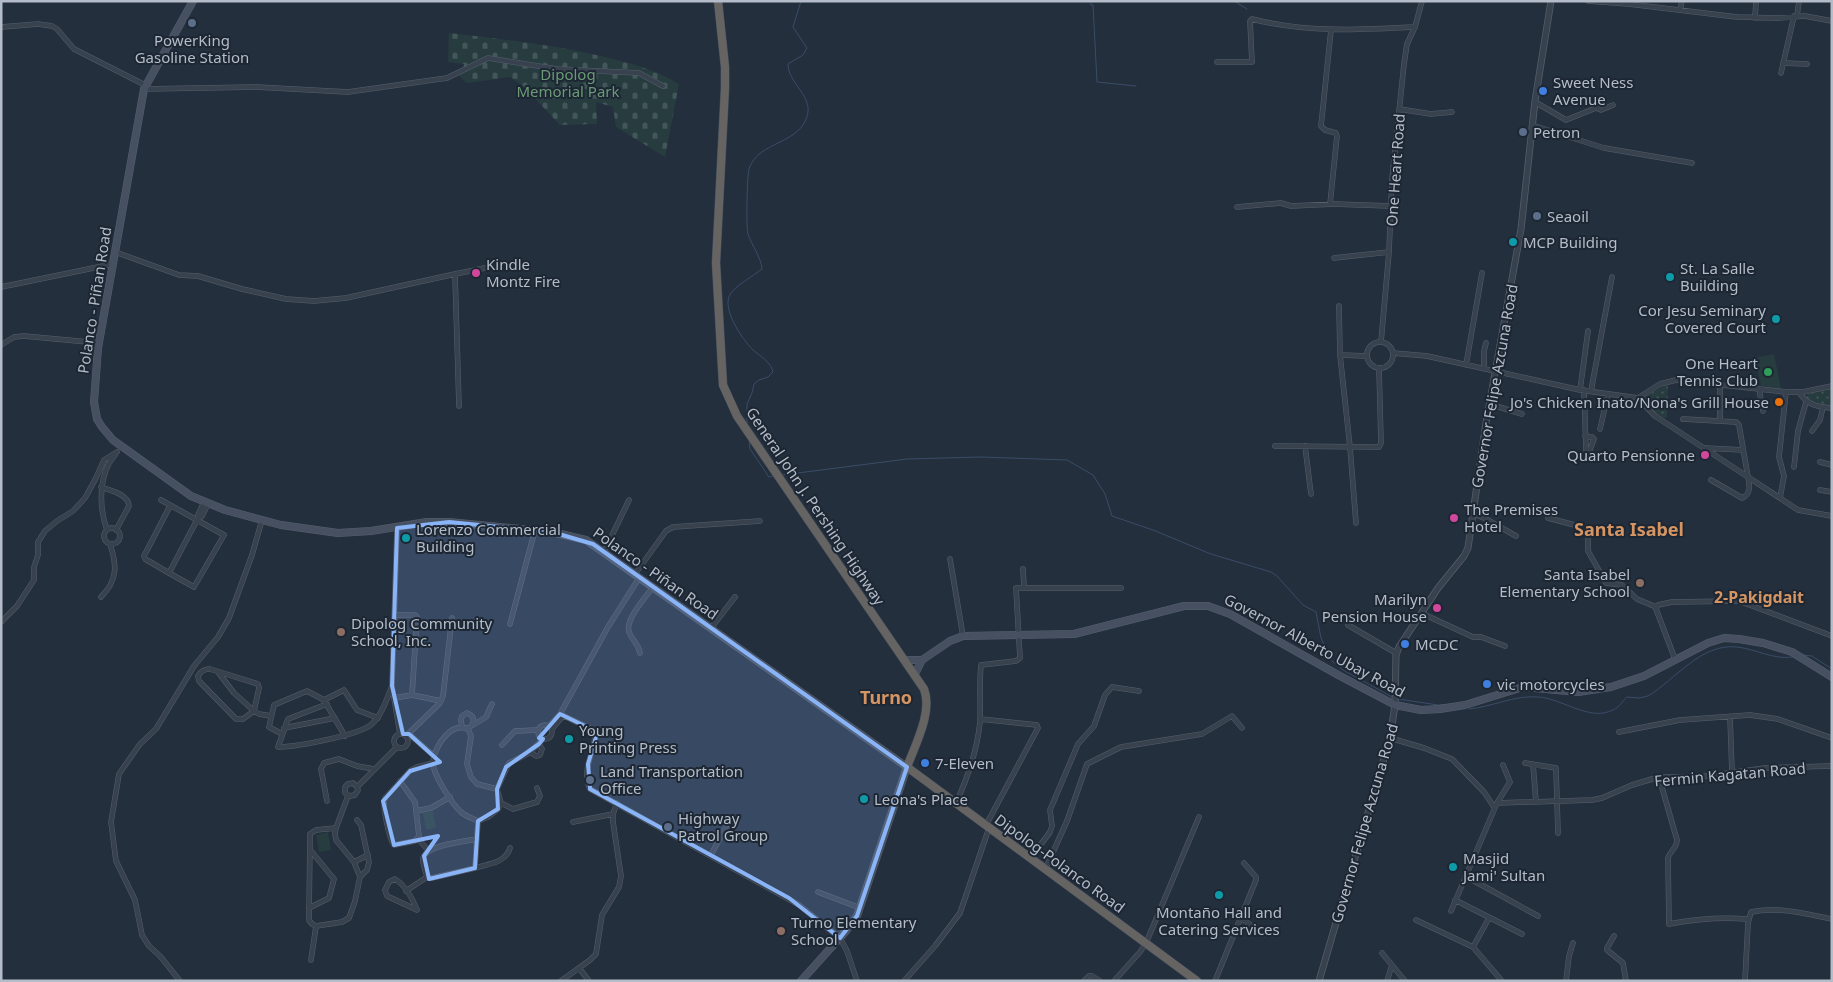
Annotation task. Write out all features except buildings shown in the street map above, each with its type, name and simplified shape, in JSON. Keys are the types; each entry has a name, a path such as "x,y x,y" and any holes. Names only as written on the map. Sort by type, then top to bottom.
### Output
{"highway":[{"name":"General John J. Pershing Highway","path":"718,1 725,67 724,142 716,264 724,384 737,416 924,689 927,705 925,716 907,767"},
{"name":"Dipolog-Polanco Road","path":"907,767 1197,981"}],"main road":[{"name":"Polanco - Piñan Road","path":"192,1 144,87 99,342 94,393 95,412 102,427 120,449 191,496 206,503 281,525 338,533 440,522 535,530 576,536 594,544 907,767"},
{"name":"Governor Alberto Ubay Road","path":"915,674 922,660 950,641 963,636 1083,633 1184,606 1208,606 1252,625 1340,676 1421,710 1465,705 1523,687 1570,692 1610,687 1659,670 1675,659 1715,640 1724,638 1763,643 1792,652 1832,677"},
{"path":"905,660 922,660"},
{"name":"General John J. Pershing Highway","path":"801,981 853,924 907,767"}],"street":[{"name":"One Heart Road","path":"1381,342 1389,252 1390,206 1399,109 1407,44 1415,27 1422,1"},
{"name":"Governor Felipe Azcuna Road","path":"1319,981 1390,738 1395,700 1396,653 1398,647 1468,548 1489,404 1521,229 1534,102 1551,1"},
{"path":"1588,1 1755,18 1796,16 1831,20"},
{"path":"1680,10 1682,1"},
{"path":"1755,18 1756,1"},
{"path":"1781,73 1799,1"},
{"path":"1217,62 1252,62 1250,21 1252,19 1284,26 1330,30 1415,27"},
{"path":"1,27 38,24 52,26 57,29 74,49 144,87 247,87 348,92 447,78 488,58 556,69 639,73 663,86"},
{"path":"1330,30 1322,126 1325,130 1337,136 1330,204"},
{"path":"1784,63 1807,64"},
{"path":"1534,102 1566,120 1596,108 1599,103 1603,102"},
{"path":"1596,108 1601,110 1613,105"},
{"path":"1399,109 1431,114 1452,112"},
{"path":"1532,125 1604,148 1692,163"},
{"path":"1237,207 1281,203 1291,206 1330,204 1390,206"},
{"path":"115,252 179,275 198,276 286,299 314,301 346,298 490,267"},
{"path":"1334,258 1389,252"},
{"path":"1,286 113,264"},
{"path":"1466,365 1482,272"},
{"path":"455,274 459,406"},
{"path":"1591,391 1612,277"},
{"path":"1339,306 1340,355 1356,522"},
{"path":"1585,436 1582,390 1588,331"},
{"path":"1,345 14,338 24,336 99,342"},
{"path":"1381,342 1390,347 1393,353 1390,364 1379,368 1372,366 1366,356 1371,346 1381,342"},
{"path":"1484,369 1486,343"},
{"path":"1393,353 1427,356 1582,390 1638,398 1655,416 1780,498 1805,512 1832,516"},
{"path":"1340,355 1366,356"},
{"path":"1275,446 1376,447 1381,443 1379,368"},
{"path":"1638,398 1660,384 1676,380 1786,392 1800,392 1832,386"},
{"path":"1720,384 1720,420"},
{"path":"1759,388 1763,412"},
{"path":"1780,498 1784,476 1779,458 1786,392"},
{"path":"1800,392 1806,402 1832,408"},
{"path":"1600,429 1608,394"},
{"path":"1794,467 1798,431 1803,407 1806,402"},
{"path":"1489,404 1522,414"},
{"path":"1812,431 1820,420 1823,407"},
{"path":"1683,419 1720,420 1738,423 1750,488 1747,495 1742,498 1711,480"},
{"path":"1305,446 1311,494"},
{"path":"1705,448 1743,450"},
{"path":"101,597 114,581 115,564 110,544 104,539 104,534 107,530 101,487 106,469 120,449"},
{"path":"1,622 17,606 34,580 38,542 45,531 73,510 85,498 104,460 120,449"},
{"path":"1820,462 1832,465"},
{"path":"101,487 126,498 129,502 129,506 116,530"},
{"path":"1820,490 1832,492"},
{"path":"161,500 223,533 224,536 193,588 144,559 170,506"},
{"path":"604,552 629,500"},
{"path":"168,573 206,503"},
{"path":"1473,514 1516,536"},
{"path":"1548,518 1586,528 1588,533 1588,551 1606,583 1622,585 1637,599 1656,607 1675,659"},
{"path":"180,981 160,956 149,946 142,935 135,900 116,861 111,822 119,774 140,744 156,729 194,666 218,637 229,618 252,555 262,520"},
{"path":"550,727 562,715 637,576 669,528 682,525 760,521"},
{"path":"348,796 357,794 357,787 374,769 397,747 401,748 408,741 392,686 396,528"},
{"path":"107,530 116,530"},
{"path":"110,544 115,543 118,539 119,534 116,530"},
{"path":"510,624 535,530"},
{"path":"950,559 963,636"},
{"path":"1023,569 1024,587"},
{"path":"640,653 637,643 629,632 628,623 653,587"},
{"path":"956,803 971,770 977,742 980,719 981,665 1018,661 1020,656 1016,589 1024,587 1121,588"},
{"path":"712,628 735,597"},
{"path":"1656,607 1672,602 1739,601 1832,636"},
{"path":"1421,613 1473,637 1481,637 1505,646"},
{"path":"394,615 415,615 417,618 412,695"},
{"path":"397,747 394,738 405,735 441,701 444,692 452,618"},
{"path":"1348,625 1396,653"},
{"path":"206,669 258,684 259,688 254,711 243,719 236,719 198,679 199,674 206,669"},
{"path":"218,672 234,694 254,711 259,714 272,716"},
{"path":"378,718 357,710 345,690 325,702 288,719 278,748 345,736 361,731 378,718 392,686"},
{"path":"1030,859 1050,832 1052,826 1050,810 1078,744 1094,726 1107,691 1112,687 1139,690"},
{"path":"282,734 270,729 275,703 305,691 325,702 345,736"},
{"path":"394,698 412,695 441,701"},
{"path":"492,704 486,717 473,725 454,730 442,739 434,756 433,764 450,798 461,813 478,821 494,814 501,803"},
{"path":"473,725 474,721 470,714 464,714 461,720 464,728 471,736 467,759 471,777 477,784 497,789"},
{"path":"562,715 592,730 595,736 588,764 587,784 590,789 789,898 840,938 847,951 857,981"},
{"path":"1619,732 1680,720 1750,715 1765,716 1832,738"},
{"path":"1045,870 1067,821 1087,764 1121,747 1202,734 1232,716 1242,728"},
{"path":"1730,717 1732,772"},
{"path":"284,728 335,718"},
{"path":"904,981 935,946 960,912 987,826 1038,728 1037,725 980,719"},
{"path":"543,739 539,736 538,730 542,725 550,727"},
{"path":"537,788 540,796 537,802 513,809 501,803 497,789 509,763 530,752 543,739 551,736 550,727"},
{"path":"502,745 514,731 538,730"},
{"path":"405,735 434,756"},
{"path":"1390,738 1452,758 1484,792 1494,808"},
{"path":"530,752 534,756 540,755 542,749 538,744"},
{"path":"327,800 321,769 324,763 341,760 357,766 374,769"},
{"path":"1526,763 1556,768 1558,834"},
{"path":"418,839 394,845 391,841 384,801 400,781 417,767 433,764"},
{"path":"1534,764 1536,802"},
{"path":"1451,911 1494,808 1510,782 1503,765"},
{"name":"Fermin Kagatan Road","path":"1497,802 1584,801 1602,798 1632,785 1659,777 1699,777 1764,768 1832,766"},
{"path":"1659,777 1678,840 1677,845 1669,853 1668,858 1669,924 1707,918 1748,919"},
{"path":"400,781 412,797 416,811 418,839"},
{"path":"348,796 344,791 346,785 353,783 357,787"},
{"path":"348,796 336,828 336,840 354,862 360,877"},
{"path":"416,811 431,808 450,798"},
{"path":"560,981 596,954 602,915 621,881 614,834 613,814 617,803"},
{"path":"573,822 613,814"},
{"path":"1114,981 1146,943 1199,817"},
{"path":"336,828 312,832 309,908 310,923 316,926 342,922 349,918 360,877 369,866 362,825 357,820"},
{"path":"475,868 478,821"},
{"path":"711,855 728,823"},
{"path":"418,839 429,851"},
{"path":"427,877 424,856 429,851 453,843 477,839"},
{"path":"406,891 427,877 432,878 475,868 504,859 510,848"},
{"path":"309,908 329,898 334,883 332,875 311,851"},
{"path":"354,862 368,855"},
{"path":"1215,981 1256,877 1244,863"},
{"path":"1465,876 1538,916"},
{"path":"392,880 399,882 406,891 417,908 417,910 387,896 386,893 389,882 392,880"},
{"path":"818,892 860,908"},
{"path":"1455,900 1522,934"},
{"path":"1745,981 1748,919 1751,912 1762,910 1787,911 1832,919"},
{"path":"1240,918 1252,926"},
{"path":"1473,947 1490,918"},
{"path":"1416,920 1473,947 1502,981"},
{"path":"311,960 316,926"},
{"path":"1614,936 1607,950 1623,963 1626,981"},
{"path":"1566,981 1569,956 1573,943"},
{"path":"1382,953 1405,981"},
{"path":"1387,981 1392,965"},
{"path":"579,968 589,981"},
{"path":"1084,981 1089,976 1092,976 1100,981"}],"highlighted area":[{"path":"449,522 552,532 593,544 907,767 857,916 840,938 789,898 590,789 588,764 596,737 589,728 560,714 539,738 543,739 539,744 506,767 497,789 498,809 478,821 475,868 429,879 424,856 438,836 394,845 383,801 410,771 440,762 409,734 403,734 392,686 397,528"}],"green space":[{"name":"Dipolog Memorial Park","path":"449,33 578,51 629,63 669,78 679,84 665,157 616,127 613,107 596,102 597,124 560,125 523,86 510,77 467,83 459,76 464,64 448,62"},
{"name":"One Heart Tennis Club","path":"1774,354 1781,389 1761,386 1755,358"},
{"path":"1668,384 1667,417 1664,418 1654,413 1642,398"},
{"path":"1832,388 1832,407 1814,404 1806,398 1808,394"},
{"path":"433,811 436,828 426,830 423,813"},
{"path":"328,832 331,850 319,852 316,835"}],"waterway":[{"path":"747,424 747,404 754,384 768,377 773,372 768,362 753,350 738,331 730,314 728,299 737,287 762,269 747,229 749,169 761,152 798,131 804,123 808,112 806,99 791,77 788,64 803,55 807,48 793,27 801,1"},
{"path":"1091,1 1091,5 1093,5 1097,82 1136,86"},
{"path":"1234,1 1247,9"},
{"path":"749,440 750,449 769,477 773,476"},
{"path":"782,475 907,459 981,457 1067,460 1093,475 1105,494 1112,516 1153,530 1211,554 1271,572 1277,576 1303,605 1316,612 1321,638 1332,661 1343,670 1394,698"},
{"path":"1469,709 1512,699 1538,697 1547,698 1585,711 1604,713 1615,709 1627,697 1639,698 1648,696 1700,656 1724,647 1744,648 1778,657 1793,657"},
{"path":"1803,655 1812,656 1832,669"},
{"path":"1398,699 1438,705 1451,704"}],"place":[{"name":"PowerKing Gasoline Station","path":"192,23"},
{"name":"Sweet Ness Avenue","path":"1543,91"},
{"name":"Petron","path":"1523,132"},
{"name":"Seaoil","path":"1537,216"},
{"name":"MCP Building","path":"1513,242"},
{"name":"Kindle Montz Fire","path":"476,273"},
{"name":"St. La Salle Building","path":"1670,277"},
{"name":"Cor Jesu Seminary Covered Court","path":"1776,319"},
{"name":"One Heart Tennis Club","path":"1768,372"},
{"name":"Jo's Chicken Inato/Nona's Grill House","path":"1779,402"},
{"name":"Quarto Pensionne","path":"1705,455"},
{"name":"The Premises Hotel","path":"1454,518"},
{"name":"Lorenzo Commercial Building","path":"406,538"},
{"name":"Santa Isabel Elementary School","path":"1640,583"},
{"name":"Marilyn Pension House","path":"1437,608"},
{"name":"Dipolog Community School, Inc.","path":"341,632"},
{"name":"MCDC","path":"1405,644"},
{"name":"vic motorcycles","path":"1487,684"},
{"name":"Young Printing Press","path":"569,739"},
{"name":"7-Eleven","path":"925,763"},
{"name":"Land Transportation Office","path":"590,780"},
{"name":"Leona's Place","path":"864,799"},
{"name":"Highway Patrol Group","path":"668,827"},
{"name":"Masjid Jami' Sultan","path":"1453,867"},
{"name":"Montaño Hall and Catering Services","path":"1219,895"},
{"name":"Turno Elementary School","path":"781,931"}],"district":[{"name":"Santa Isabel","path":"1629,529"},
{"name":"2-Pakigdait","path":"1759,597"},
{"name":"Turno","path":"886,697"}]}
